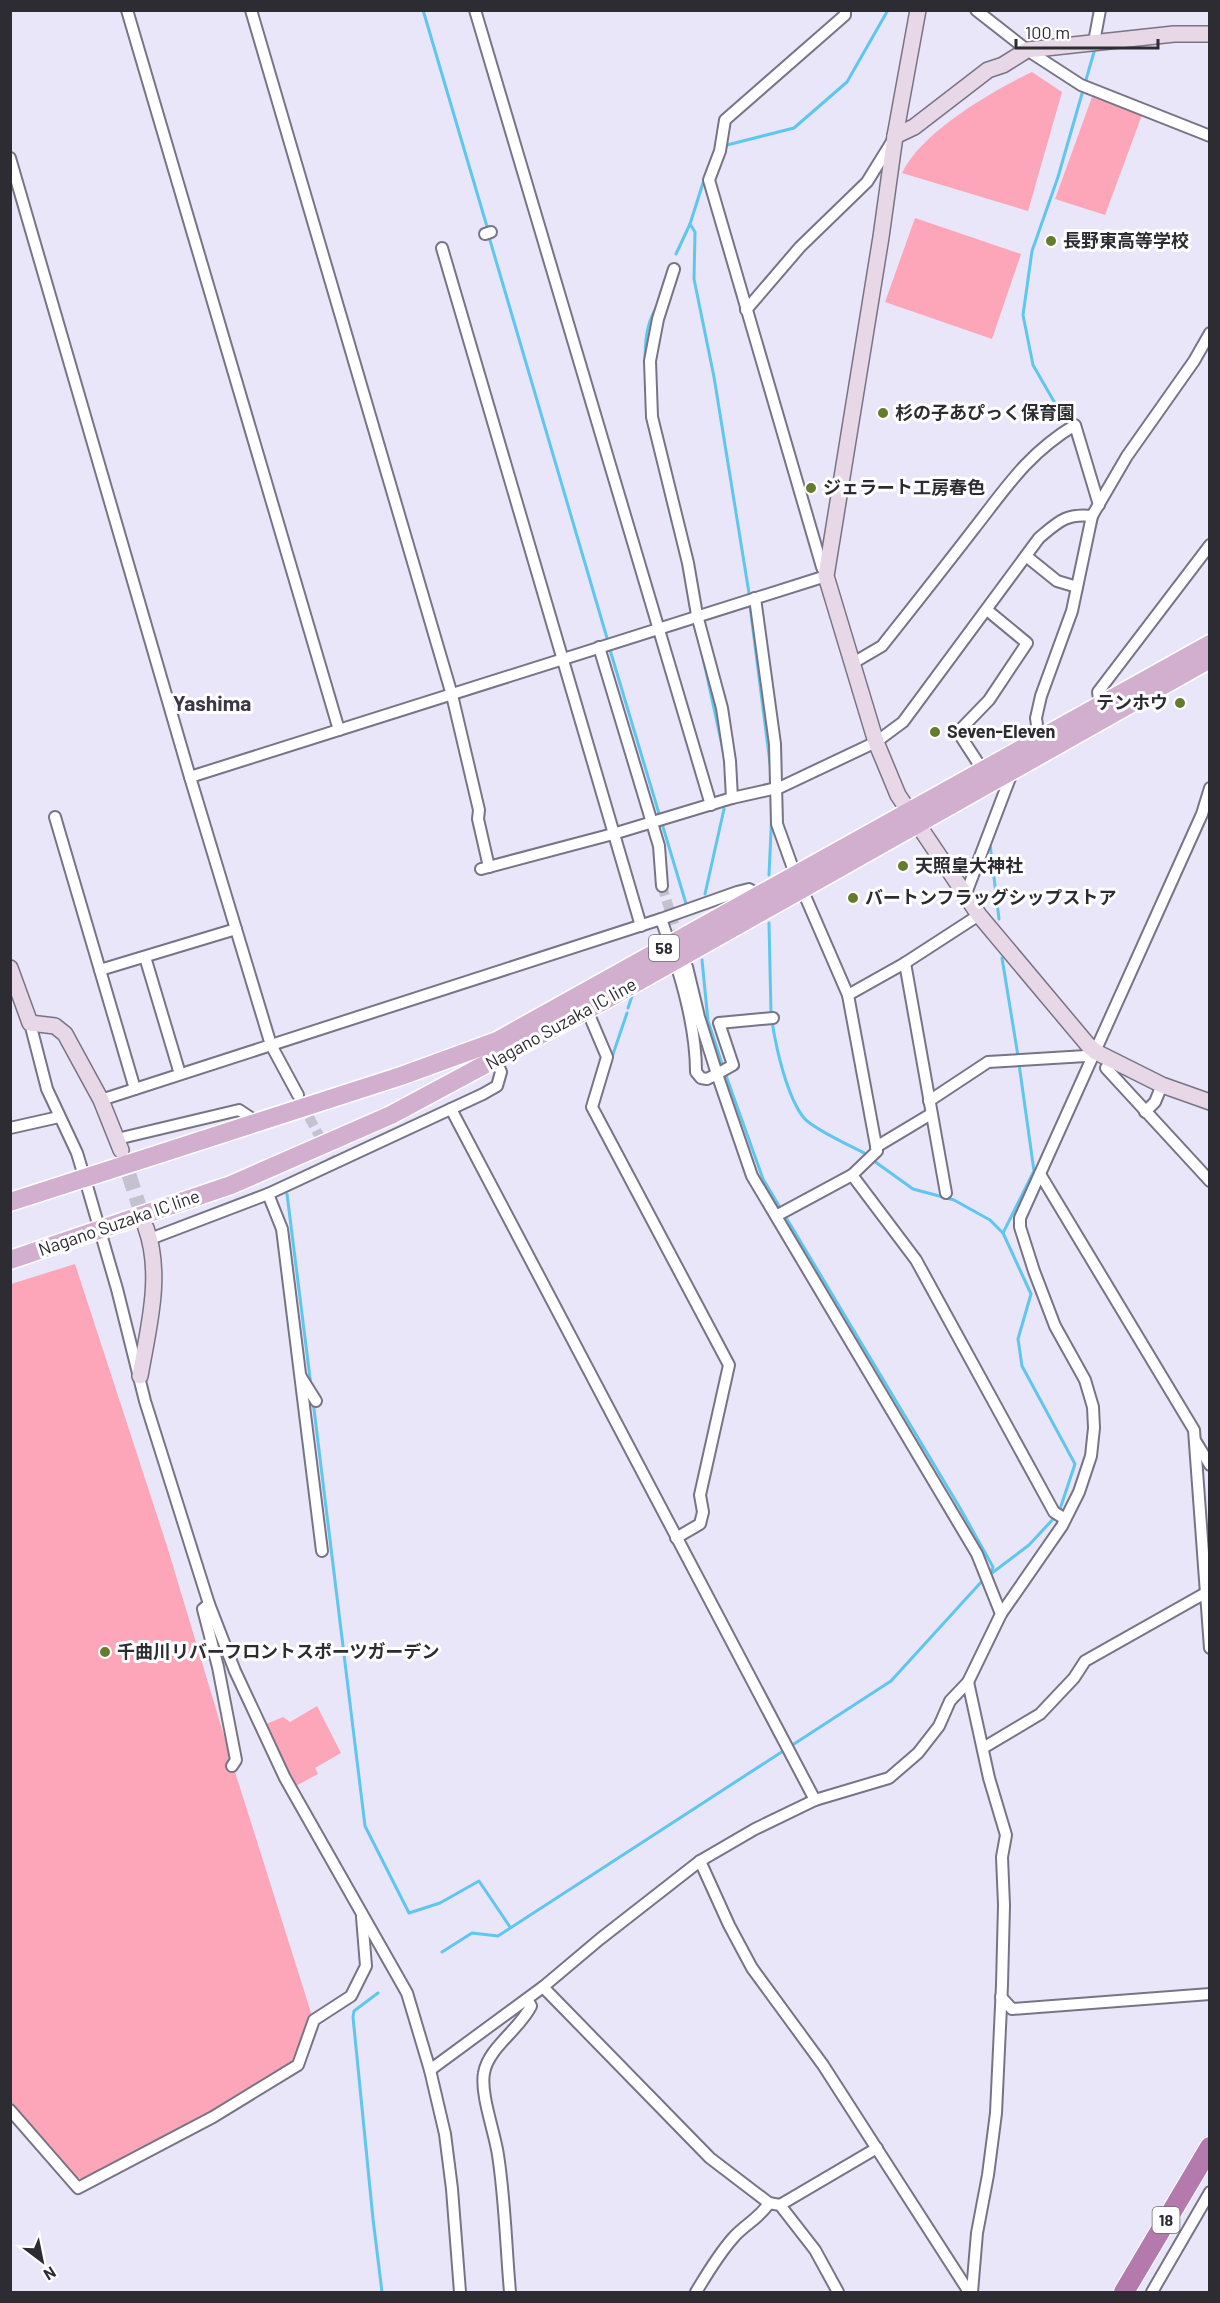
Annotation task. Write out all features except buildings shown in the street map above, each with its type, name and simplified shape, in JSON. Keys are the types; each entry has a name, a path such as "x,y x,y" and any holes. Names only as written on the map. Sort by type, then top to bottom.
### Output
{"highway":[{"name":"18","path":"1124,2292 1209,2147"}],"main road":[{"name":"Nagano Suzaka IC line","path":"914,818 982,769 1039,740 1209,644"},
{"name":"Nagano Suzaka IC line","path":"10,1260 231,1185 391,1115 496,1061 587,1010 799,882 914,818 1013,770 1209,659"},
{"name":"Nagano Suzaka IC line","path":"10,1202 401,1076 496,1041 678,957 759,895 799,882"}],"street":[{"path":"128,10 339,730"},
{"path":"251,10 452,695 485,868 613,834 732,798 776,788 876,742 903,722 1039,538 1059,521 1076,514 1092,516"},
{"path":"475,10 711,805"},
{"path":"845,10 845,15 725,120 720,151 709,180 822,567 876,742 898,795 979,915 1088,1045 1091,1054"},
{"path":"826,576 881,237 895,136 918,10"},
{"path":"976,10 1027,50 1084,86 1209,136"},
{"path":"1094,42 1100,10"},
{"path":"746,310 800,247 867,182 895,136 914,127 988,70 1003,65 1027,50 1174,34 1209,34"},
{"path":"10,159 190,777 271,1044 298,1095"},
{"path":"442,248 641,926"},
{"path":"674,269 658,319 650,361 652,417 688,563 697,615 722,708 730,761 732,798"},
{"path":"1039,740 1036,718 1041,696 1066,629 1092,516 1127,456 1194,361 1209,333"},
{"path":"853,663 882,646 1005,487 1035,453 1056,436 1075,425 1099,505"},
{"path":"1100,705 1098,692 1209,545"},
{"path":"1026,556 1057,581 1077,587"},
{"path":"190,777 826,576"},
{"path":"755,598 775,744 777,824 799,882 849,995 877,1151 852,1175 782,1213"},
{"path":"982,769 958,732 989,700 1027,642 987,610"},
{"path":"599,647 658,820 662,886"},
{"path":"965,896 1013,770"},
{"path":"430,2070 543,1987 700,1861 755,1829 815,1800 889,1778 930,1739 939,1726 950,1701 968,1682 1001,1614 1060,1516 1079,1492 1091,1456 1094,1428 1093,1407 1085,1380 1055,1326 1034,1271 1020,1227 1020,1218 1091,1054 1202,814 1209,788"},
{"path":"55,817 135,1089"},
{"path":"101,1100 271,1044 388,1009 749,889 759,895"},
{"path":"849,995 905,963 979,915"},
{"path":"661,919 694,990 699,1017 722,1071 752,1176 782,1213 972,1544 1001,1614"},
{"path":"100,970 236,929"},
{"path":"145,957 180,1074"},
{"path":"678,957 696,1047 696,1072 701,1078 707,1079 733,1065 719,1023 772,1019"},
{"path":"905,963 946,1192"},
{"path":"10,968 30,1023 47,1089 77,1154 80,1179 140,1376 145,1401 209,1604 234,1671 285,1778 339,1870 406,1993 430,2070 445,2134 460,2292"},
{"path":"587,1010 608,1057 591,1107 729,1365 700,1495 702,1512 700,1524 676,1538"},
{"path":"30,1023 55,1026 65,1034 101,1100 119,1144 239,1110 257,1122"},
{"path":"928,1101 988,1062 1091,1054 1209,1102"},
{"path":"140,1376 153,1282 148,1233 268,1194 451,1109 497,1086 501,1072 496,1061"},
{"path":"1106,1068 1209,1181"},
{"path":"1145,1112 1155,1102 1162,1084"},
{"path":"451,1109 815,1800"},
{"path":"876,1147 931,1114"},
{"path":"10,1128 59,1117"},
{"path":"1041,1174 1194,1431 1208,1591 1209,1648"},
{"path":"852,1175 916,1260 1060,1516"},
{"path":"268,1194 282,1229 322,1551"},
{"path":"300,1374 316,1401"},
{"path":"1194,1439 1209,1465"},
{"path":"983,1748 1040,1714 1074,1678 1084,1661 1208,1591"},
{"path":"209,1604 203,1609 224,1694 236,1760 236,1764 232,1766"},
{"path":"968,1682 989,1779 1006,1835 1002,1857 1004,1905 996,2113 970,2292"},
{"path":"700,1861 729,1925 752,1968 823,2065 970,2292"},
{"path":"10,2110 78,2188 213,2117 298,2065 314,2020 351,1996 366,1966 362,1914"},
{"path":"543,1987 710,2157 775,2204 815,2250 838,2292"},
{"path":"1001,1997 1012,2009 1209,1994"},
{"path":"510,2292 498,2154 484,2089 484,2073 492,2055 525,2018 531,2006 527,1999"},
{"path":"696,2292 711,2266 733,2237 764,2211 877,2148"},
{"path":"1152,2292 1209,2193"}],"shaded area":[{"path":"1032,72 1062,92 1028,211 902,173 911,158 925,143 959,114 997,90"},
{"path":"1092,97 1142,115 1105,215 1055,199"},
{"path":"915,218 1021,254 992,339 885,302"},
{"name":"千曲川リバーフロントスポーツガーデン","path":"75,1264 167,1546 313,2019 297,2063 209,2115 87,2180 71,2176 11,2103 11,1284"},
{"name":"千曲川リバーフロントスポーツガーデン","path":"317,1706 341,1753 315,1768 318,1774 294,1787 264,1725 283,1717 290,1722"}],"waterway":[{"path":"423,10 488,230"},
{"path":"727,145 794,128 847,82 888,10"},
{"path":"1067,424 1033,365 1023,315 1032,251 1058,177 1094,52"},
{"path":"676,254 690,224 703,183"},
{"path":"690,224 695,232 694,279 714,377 749,593"},
{"path":"489,237 607,638"},
{"path":"660,296 665,280"},
{"path":"645,362 647,334 656,308"},
{"path":"1071,432 1076,447"},
{"path":"664,487 672,521"},
{"path":"1094,530 1098,516"},
{"path":"750,606 771,771"},
{"path":"1059,662 1074,621"},
{"path":"694,623 697,635"},
{"path":"610,650 687,907"},
{"path":"702,653 726,764"},
{"path":"705,894 724,809"},
{"path":"769,875 772,810"},
{"path":"990,844 999,919"},
{"path":"769,923 771,1014"},
{"path":"1002,958 1018,1056"},
{"path":"702,960 708,1021 723,1067"},
{"path":"628,1008 632,996"},
{"path":"611,1060 627,1013"},
{"path":"772,1021 787,1085 804,1118 824,1132 866,1154"},
{"path":"1019,1064 1034,1171 1003,1233 1031,1294 1018,1339 1022,1366 1075,1464 1059,1512"},
{"path":"725,1073 763,1179 960,1508 993,1567 991,1573"},
{"path":"874,1161 913,1189 954,1200 990,1220 1003,1233"},
{"path":"287,1194 311,1386"},
{"path":"313,1401 365,1826 409,1913 440,1903 479,1881 510,1927"},
{"path":"988,1576 1029,1545 1055,1517"},
{"path":"442,1952 472,1933 498,1936 891,1681 983,1580"},
{"path":"378,1993 354,2011 353,2017 382,2292"}],"tunnel":[{"path":"662,886 680,943"},
{"path":"302,1104 331,1158"},
{"path":"122,1153 145,1225"}],"place":[{"name":"長野東高等学校","path":"1051,241"},
{"name":"杉の子あぴっく保育園","path":"883,413"},
{"name":"ジェラート工房春色","path":"811,488"},
{"name":"テンホウ","path":"1180,703"},
{"name":"Seven-Eleven","path":"935,732"},
{"name":"天照皇大神社","path":"903,866"},
{"name":"バートンフラッグシップストア","path":"853,898"},
{"name":"千曲川リバーフロントスポーツガーデン","path":"105,1652"}],"district":[{"name":"Yashima","path":"212,704"}]}
